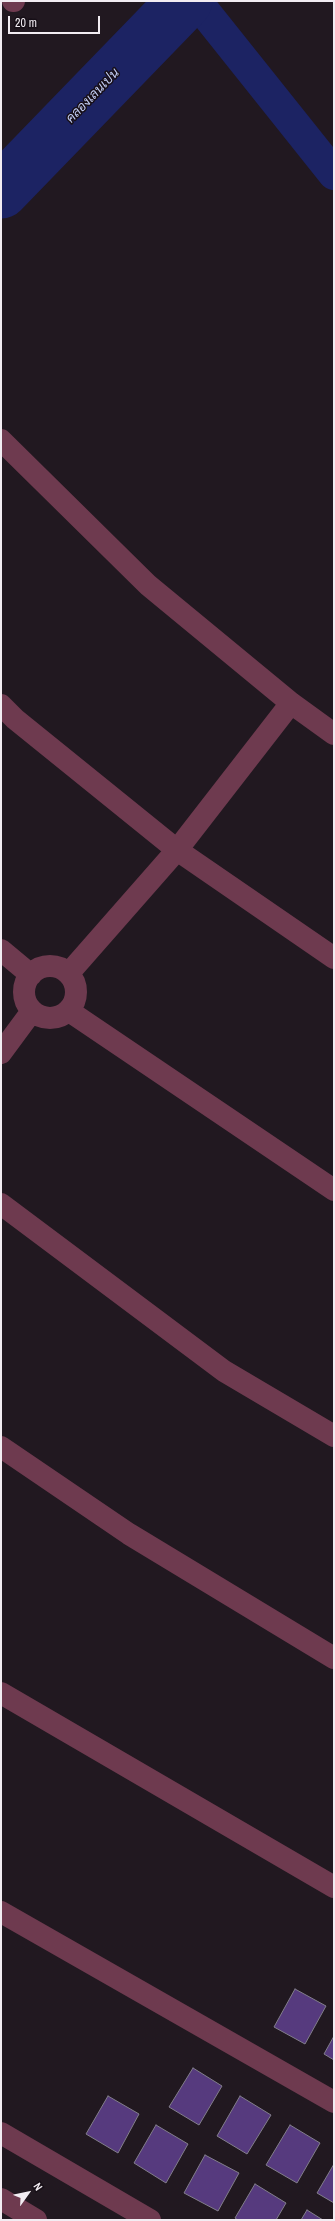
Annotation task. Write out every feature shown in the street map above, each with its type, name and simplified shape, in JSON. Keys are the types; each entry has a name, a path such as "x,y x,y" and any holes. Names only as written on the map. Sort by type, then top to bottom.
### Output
{"street":[{"path":"1,440 148,585 291,703 334,734"},
{"path":"69,973 177,850 291,703"},
{"path":"1,705 15,719 177,850 334,958"},
{"path":"1,950 31,975"},
{"path":"45,966 62,968 69,973 76,988 74,1004 69,1011 63,1016 55,1018 39,1016 32,1011 24,997 24,989 31,975 45,966"},
{"path":"1,1052 32,1011"},
{"path":"69,1011 334,1190"},
{"path":"1,1204 224,1371 334,1436"},
{"path":"1,1447 129,1534 334,1658"},
{"path":"1,1693 334,1887"},
{"path":"1,1912 334,2102"},
{"path":"1,2133 150,2220"},
{"path":"1,2199 36,2220"}],"building":[{"path":"295,1989 326,2006 305,2044 274,2027"},
{"path":"334,2036 334,2060 324,2054"},
{"path":"193,2068 222,2086 199,2125 169,2107"},
{"path":"108,2096 139,2114 118,2153 86,2134"},
{"path":"240,2096 271,2115 247,2154 217,2136"},
{"path":"156,2125 188,2144 166,2183 134,2163"},
{"path":"290,2125 320,2143 297,2183 266,2165"},
{"path":"205,2155 239,2173 218,2211 184,2193"},
{"path":"334,2164 334,2203 317,2193"},
{"path":"255,2184 286,2203 276,2220 238,2220 235,2218"},
{"path":"307,2210 323,2220 301,2220"}],"waterway":[{"name":"คลองเลนเปน","path":"1,191 185,1"},
{"path":"196,1 334,174"}]}
